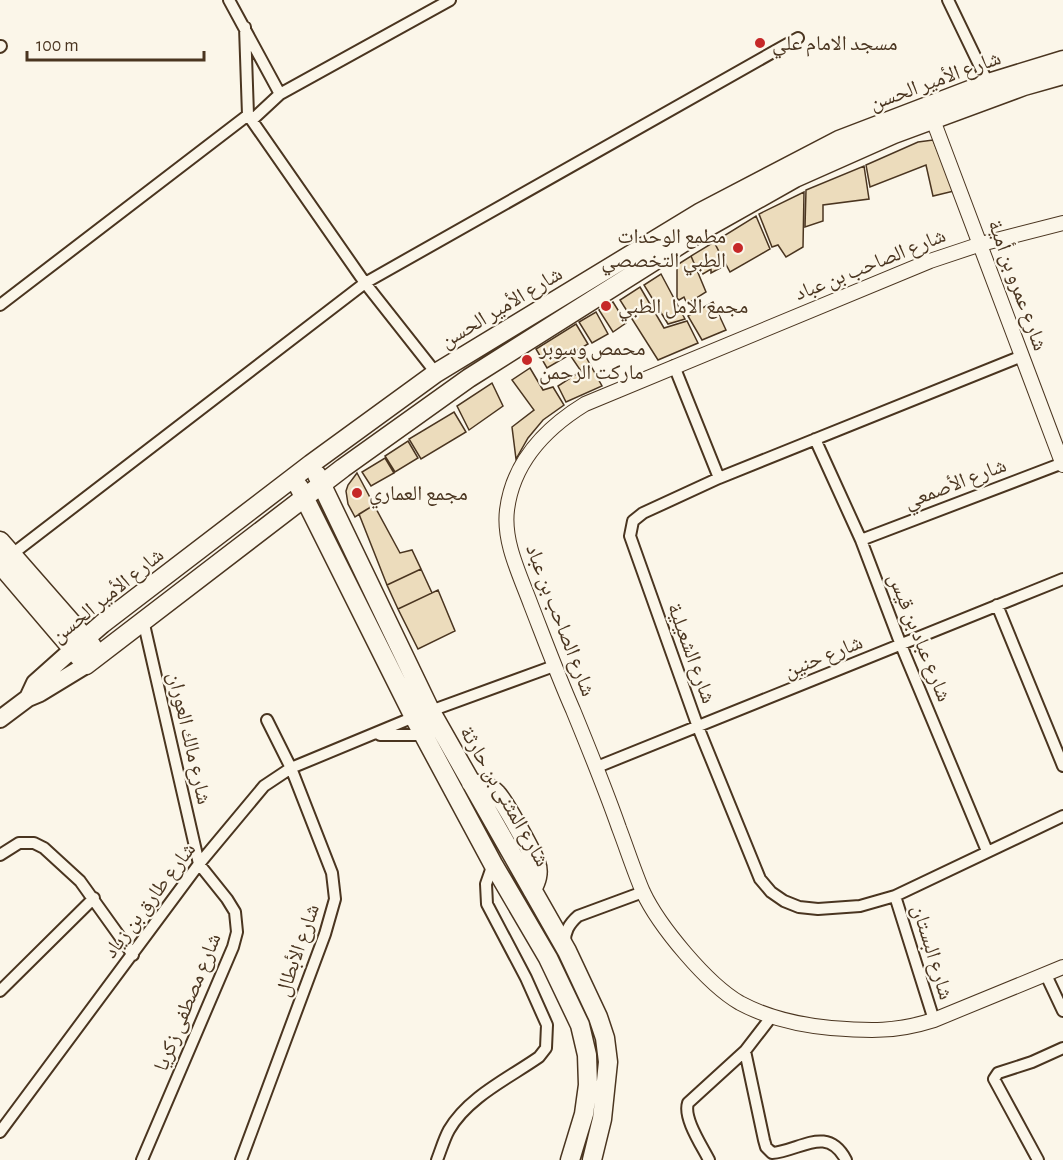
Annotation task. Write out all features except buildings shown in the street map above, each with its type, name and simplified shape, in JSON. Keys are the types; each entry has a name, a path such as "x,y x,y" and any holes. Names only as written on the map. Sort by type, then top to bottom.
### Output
{"highway":[{"name":"شارع الأمير الحسن","path":"79,644 311,464 436,373 700,212 839,140 988,83 1063,60"},
{"name":"شارع الأمير الحسن","path":"93,659 343,468 469,378 708,227 795,178 894,134 1024,86 1063,75"},
{"path":"457,360 469,378"},
{"name":"شارع المثنى بن حارثة","path":"311,464 335,511 422,713 423,735 548,958 580,1025 587,1055 588,1085 584,1114 573,1159"},
{"path":"335,511 333,496 343,468"},
{"name":"شارع المثنى بن حارثة","path":"294,477 316,522 422,713 471,783 567,951 598,1017 605,1038 608,1062 602,1119 592,1160"},
{"path":"277,519 301,517 316,522"},
{"path":"4,553 70,623 79,644"},
{"path":"4,553 93,659"},
{"path":"70,623 89,629 102,624"}],"main road":[{"name":"شارع الأمير الحسن","path":"27,698 35,683 79,644"},
{"name":"شارع الأمير الحسن","path":"0,719 27,698 40,693 93,659"}],"street":[{"path":"229,0 280,94"},
{"path":"0,305 280,94 450,0"},
{"path":"948,0 988,83"},
{"path":"245,27 250,118 365,283 436,373"},
{"path":"4,553 365,283 798,38"},
{"name":"شارع عمرو بن أمية","path":"933,120 1063,464"},
{"name":"شارع الصاحب بن عباد","path":"1063,223 981,244 930,261 585,404 555,424 530,452 513,486 507,513 509,539 516,566 554,666 597,767 644,892 680,947 719,987 742,1004 772,1017 821,1027 884,1031 912,1027 934,1020 1063,967"},
{"name":"شارع الشعيلية","path":"1022,356 719,478 637,516 633,521 630,536 698,727 760,879 771,892 784,901 799,907 818,909 861,906 896,896 1063,816"},
{"path":"674,366 719,478"},
{"name":"شارع عباد بن قيس","path":"815,439 861,540 901,645 987,851"},
{"name":"شارع الأصمعي","path":"861,540 1063,464"},
{"name":"شارع حنين","path":"597,767 1063,579"},
{"path":"997,605 1063,766"},
{"name":"شارع مالك العوران","path":"143,620 199,864"},
{"name":"شارع طارق بن زياد","path":"0,1132 199,864 264,786 277,775 422,713 554,666"},
{"name":"شارع الأبطال","path":"241,1160 325,934 335,899 332,873 291,768 267,720"},
{"name":"شارع طارق بن زياد","path":"367,737 395,734 423,735"},
{"path":"0,855 19,843 34,843 44,848 67,866 94,898 133,955"},
{"name":"شارع مصطفى زكريا","path":"142,1160 237,932 235,912 199,864"},
{"path":"437,1160 449,1131 457,1119 471,1104 539,1057 546,1048 548,1039 547,1025 526,978 487,904 486,884 494,864"},
{"path":"567,951 564,941 566,931 578,916 644,892"},
{"name":"شارع البستان","path":"896,896 934,1020"},
{"path":"0,991 94,898"},
{"path":"1046,975 1063,1011"},
{"path":"709,1160 689,1119 686,1109 688,1103 745,1051 772,1017"},
{"path":"1038,1160 994,1079 998,1073 1032,1062 1063,1048"},
{"path":"745,1051 764,1140 769,1151 772,1153 783,1151 810,1142 822,1141 837,1147 846,1160"}],"place":[{"name":"مسجد الامام علي","path":"760,43"},
{"name":"مطمع الوحدات الطبي التخصصي","path":"738,248"},
{"name":"مجمع الامل الطبي","path":"606,306"},
{"name":"محمص وسوبر ماركت الرحمن","path":"527,360"},
{"name":"مجمع العماري","path":"357,493"}]}
